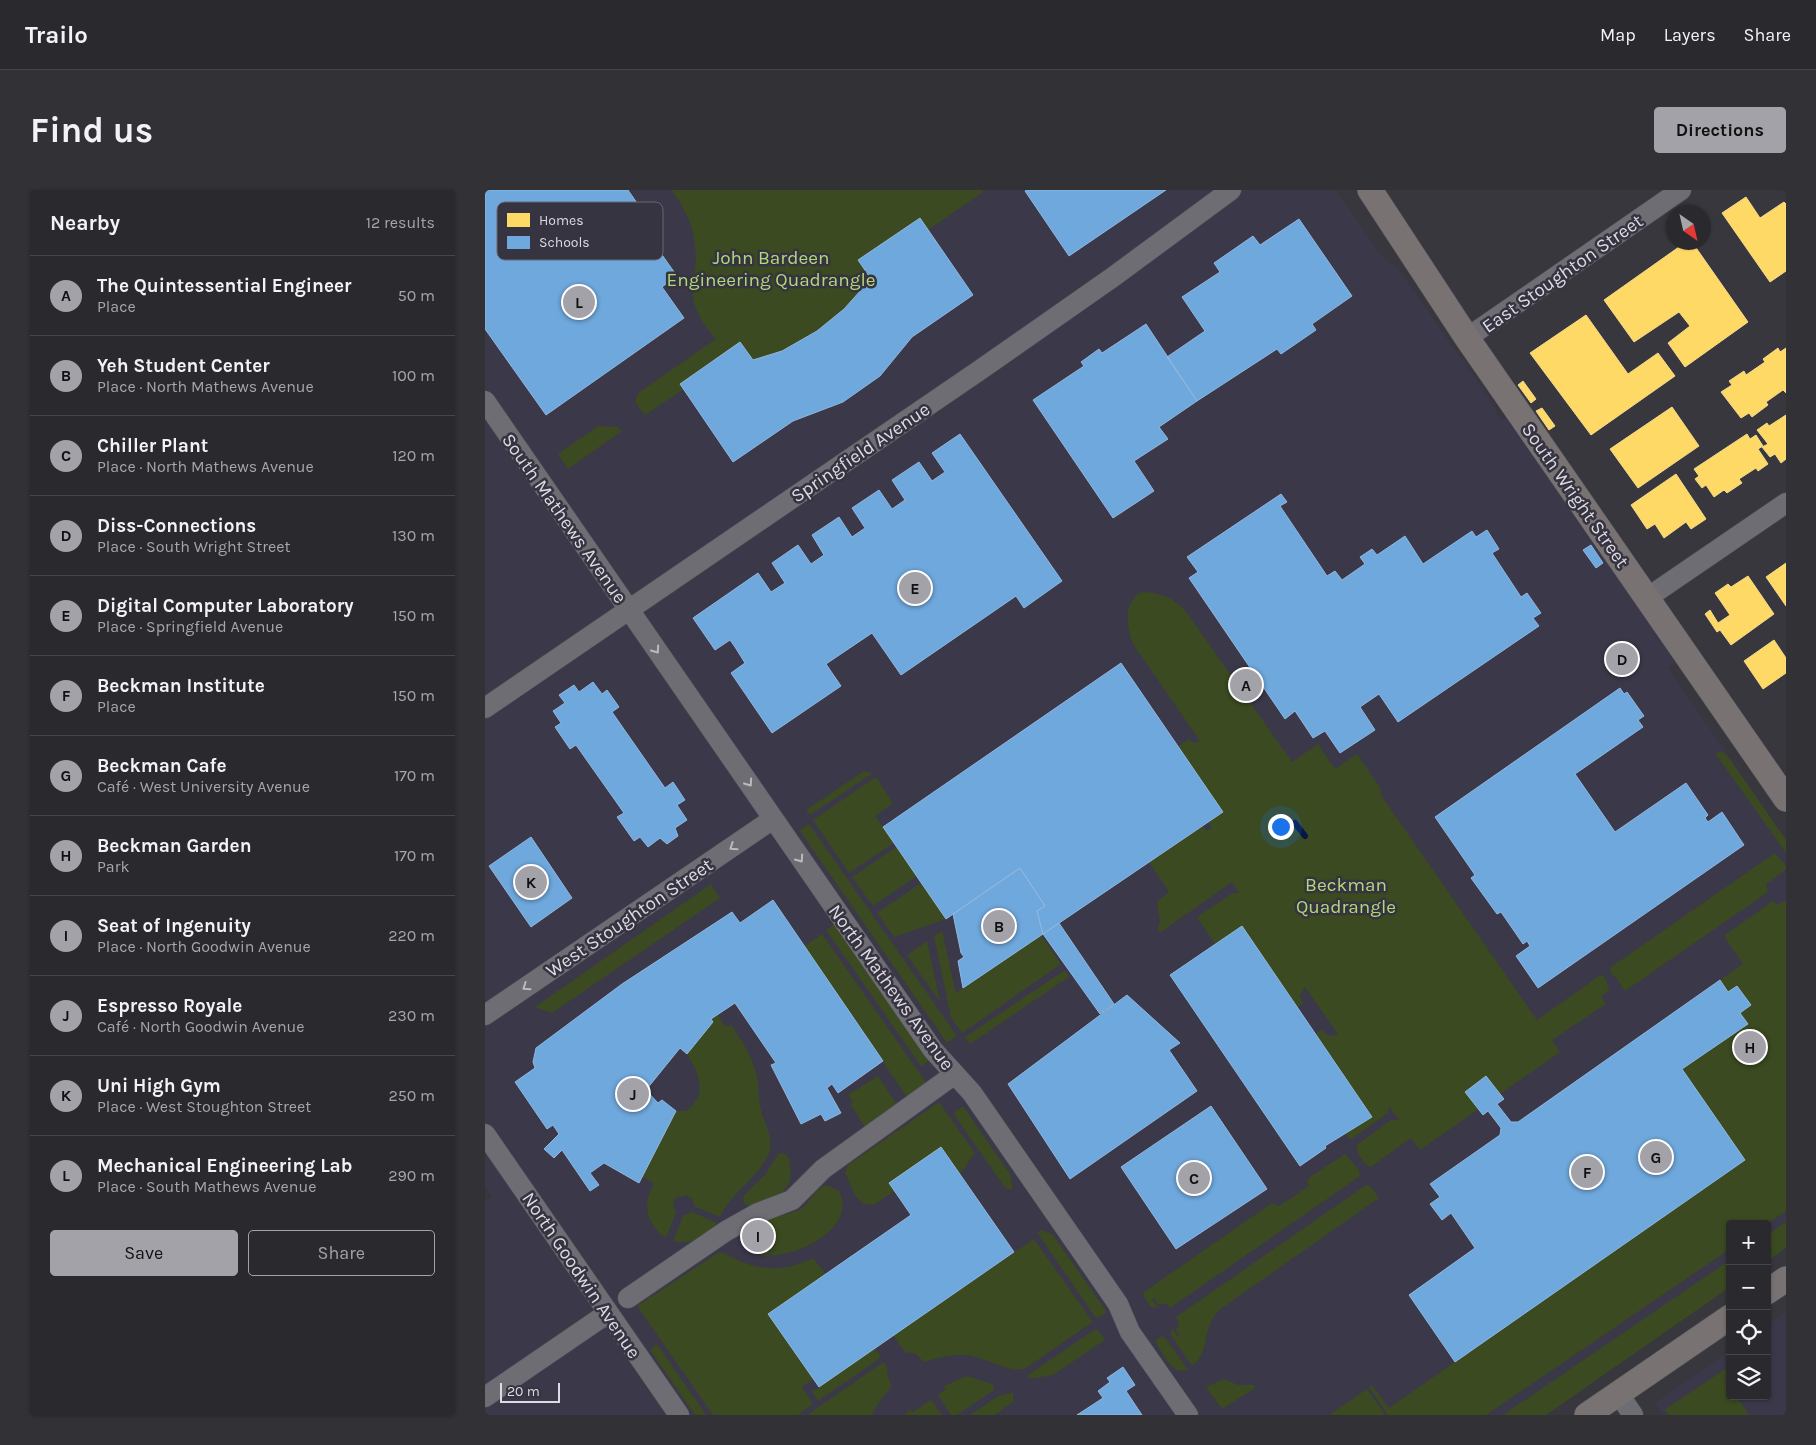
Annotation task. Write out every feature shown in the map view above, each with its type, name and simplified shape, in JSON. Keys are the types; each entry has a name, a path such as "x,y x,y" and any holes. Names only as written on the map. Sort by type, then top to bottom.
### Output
{"main road":[{"name":"South Wright Street","path":"1370,190 1467,338 1786,799"},
{"path":"1771,1289 1786,1279"},
{"path":"1587,1415 1726,1320"}],"street":[{"name":"Springfield Avenue","path":"485,708 1011,348 1231,190"},
{"name":"East Stoughton Street","path":"1467,338 1681,190"},
{"name":"South Mathews Avenue","path":"485,401 629,610"},
{"path":"1647,598 1786,503"},
{"name":"North Mathews Avenue","path":"629,610 933,1050 972,1093 1118,1304 1130,1332 1188,1415"},
{"name":"West Stoughton Street","path":"485,1015 773,819"},
{"path":"629,1298 726,1231 759,1213 792,1200 823,1169 955,1074"},
{"name":"North Goodwin Avenue","path":"485,1134 679,1415"},
{"path":"485,1397 608,1313"},
{"path":"1618,1393 1633,1415"}],"shaded area":[{"path":"485,190 1336,190 1383,258 1396,266 1487,395 1501,421 1509,416 1628,589 1629,595 1675,662 1668,668 1786,839 1786,1246 1771,1256 1771,1220 1726,1220 1726,1287 1533,1415 485,1415 485,1201 492,1196 485,1186"},
{"path":"1786,1312 1786,1415 1663,1415 1655,1403 1726,1354 1726,1400 1771,1400 1771,1322"}],"green space":[{"name":"John Bardeen Engineering Quadrangle","path":"672,190 982,190 983,192 928,230 919,218 859,260 871,279 833,318 803,340 771,355 753,360 740,342 680,384 684,389 645,415 635,402 638,393 716,339 697,311 693,289 696,254 694,238 686,213"},
{"path":"598,426 618,427 622,431 568,469 558,454"},
{"name":"Beckman Quadrangle","path":"1142,592 1167,597 1187,613 1292,762 1318,744 1335,769 1357,754 1381,789 1381,795 1537,1020 1599,976 1603,975 1607,982 1610,990 1601,996 1606,1004 1552,1040 1560,1052 1420,1150 1411,1138 1371,1167 1361,1158 1357,1145 1391,1120 1399,1120 1389,1106 1388,1113 1350,1140 1346,1134 1372,1117 1315,1034 1321,1030 1329,1036 1338,1034 1305,987 1300,996 1303,1003 1297,1008 1242,926 1215,944 1197,917 1233,893 1239,893 1232,882 1161,932 1157,930 1160,921 1157,902 1169,892 1149,862 1203,826 1207,831 1211,828 1178,746 1189,739 1194,743 1200,741 1133,644 1131,638 1128,623 1129,608 1131,602"},
{"path":"1721,752 1727,755 1786,840 1786,853 1715,753"},
{"path":"864,771 873,773 810,815 806,810"},
{"path":"876,777 893,803 875,816 894,843 849,873 813,820"},
{"path":"809,824 957,1036 947,1043 802,834 800,830"},
{"path":"896,847 917,876 873,906 852,877"},
{"path":"1775,853 1786,866 1786,869 1766,884 1768,892 1625,991 1615,976 1613,977 1610,971 1611,967"},
{"path":"921,883 946,919 894,937 877,913"},
{"path":"711,884 720,898 552,1013 535,1007"},
{"path":"1773,901 1777,905 1786,901 1786,1211 1771,1221 1726,1220 1726,1252 1486,1415 1388,1415 1369,1387 1372,1385 1389,1408 1744,1160 1682,1069 1748,1024 1740,1013 1750,1005 1737,986 1728,992 1720,980 1743,964 1725,938 1725,935"},
{"path":"836,923 931,1059 921,1066 826,930"},
{"path":"942,931 956,993 1041,935 1061,964 962,1033 951,1018 934,936"},
{"path":"822,934 925,1081 924,1085 907,1097 803,947"},
{"path":"927,941 940,1002 907,955"},
{"path":"1065,970 1069,977 970,1044 965,1037"},
{"path":"718,1015 726,1027 731,1025 754,1065 761,1110 770,1139 769,1151 762,1166 731,1200 720,1217 694,1206 693,1200 687,1195 675,1198 673,1206 676,1213 666,1238 659,1233 650,1220 647,1206 654,1184 642,1176 676,1111 685,1111 697,1099 699,1092 698,1077 687,1054 713,1022 711,1019"},
{"path":"878,1076 896,1103 866,1128 850,1104 853,1102 848,1095"},
{"path":"939,1102 975,1153 960,1174 941,1147 889,1183 895,1191 873,1205 863,1204 855,1195 845,1173 848,1165"},
{"path":"963,1106 1010,1174 1013,1189 1006,1189 953,1113"},
{"path":"784,1153 789,1160 791,1174 785,1190 767,1203 760,1205 747,1205 743,1202 744,1195 765,1175 778,1154"},
{"path":"1345,1154 1359,1170 1360,1176 1170,1308 1167,1304 1158,1304 1154,1298 1152,1299 1158,1308 1151,1307 1143,1295 1144,1292 1272,1203 1279,1206 1309,1186 1307,1181 1310,1177"},
{"path":"827,1185 839,1191 842,1209 835,1225 820,1239 801,1249 780,1255 761,1255 747,1249 741,1237 751,1225 758,1221 799,1210 818,1189"},
{"path":"1366,1185 1370,1186 1379,1198 1219,1310 1213,1317 1207,1332 1202,1353 1192,1366 1170,1334 1173,1329 1178,1337 1180,1336 1176,1330 1179,1323 1176,1317"},
{"path":"692,1212 717,1223 708,1233 698,1239 686,1242 673,1241 683,1216"},
{"path":"1786,1222 1786,1248 1771,1258 1771,1232"},
{"path":"1041,1230 1053,1235 1107,1312 1098,1318 1095,1317 1037,1232"},
{"path":"1034,1239 1092,1321 1091,1323 1026,1368 1020,1369 1005,1367 981,1358 966,1355 950,1356 924,1362 916,1354 905,1352 893,1335"},
{"path":"718,1253 724,1253 748,1264 765,1268 782,1268 814,1259 826,1274 768,1314 813,1379 802,1387 813,1404 798,1415 713,1415 637,1306"},
{"path":"1726,1263 1726,1290 1546,1415 1503,1415"},
{"path":"1094,1330 1098,1330 1105,1340 1053,1375 1029,1379 1028,1375"},
{"path":"1162,1336 1167,1340 1188,1370 1182,1371 1177,1369 1168,1362 1155,1341"},
{"path":"657,1344 706,1415 695,1415 650,1350"},
{"path":"875,1348 880,1355 879,1359 818,1401 812,1392"},
{"path":"882,1363 886,1365 892,1386 879,1402 872,1415 807,1415"},
{"path":"1726,1369 1726,1378 1724,1379 1726,1382 1726,1400 1739,1400 1749,1415 1668,1415 1665,1409"},
{"path":"966,1376 993,1384 994,1390 957,1415 951,1415 938,1395 946,1389 944,1386"},
{"path":"1223,1379 1239,1385 1254,1385 1255,1388 1222,1409 1206,1387"},
{"path":"1367,1389 1385,1415 1329,1415"},
{"path":"1013,1392 1013,1402 995,1415 970,1415 998,1396"},
{"path":"931,1400 942,1415 905,1415 910,1409 913,1412"}],"building: Homes":[{"path":"1746,197 1760,218 1784,202 1786,204 1786,271 1770,282 1722,213"},
{"path":"1675,250 1698,250 1748,322 1685,367 1668,343 1690,326 1679,312 1634,342 1604,300"},
{"path":"1586,315 1628,374 1658,353 1675,376 1591,435 1530,353"},
{"path":"1778,348 1780,352 1786,348 1786,393 1783,390 1766,402 1768,405 1752,417 1749,413 1741,418 1721,392 1732,385 1729,381 1744,371 1746,375 1765,362 1763,359"},
{"path":"1523,381 1536,399 1531,403 1518,385"},
{"path":"1672,407 1699,446 1638,488 1610,449"},
{"path":"1542,408 1555,426 1549,430 1536,411"},
{"path":"1786,415 1786,459 1781,463 1775,454 1770,457 1762,447 1768,444 1757,430 1767,423 1769,426"},
{"path":"1747,434 1750,439 1756,435 1763,446 1758,449 1768,464 1758,471 1756,468 1739,479 1742,483 1727,493 1724,490 1714,497 1706,485 1702,488 1695,479 1699,476 1694,469"},
{"path":"1676,474 1706,519 1691,529 1686,522 1664,538 1655,524 1647,529 1631,505"},
{"path":"1786,563 1786,606 1766,577"},
{"path":"1748,576 1774,614 1731,645 1720,630 1717,632 1705,614 1710,610 1718,623 1730,615 1715,593 1728,584 1731,587"},
{"path":"1774,640 1786,658 1786,673 1763,689 1744,661"}],"building: Schools":[{"path":"485,190 628,190 636,202 497,202 497,260 663,260 663,256 677,276 662,287 684,318 546,415 485,329"},
{"path":"1166,190 1069,256 1025,191"},
{"path":"920,218 973,295 912,337 880,376 843,402 793,421 733,462 680,384 740,342 753,360 782,351 817,331 844,309 871,279 858,260"},
{"path":"1299,219 1352,296 1312,324 1316,330 1281,354 1277,349 1197,401 1167,357 1205,331 1182,297 1220,272 1214,263 1253,236 1260,245"},
{"path":"1146,324 1197,401 1159,427 1168,439 1134,461 1154,491 1113,518 1033,400 1084,366 1081,362 1099,349 1102,353"},
{"path":"960,434 1062,581 1024,608 1016,596 901,675 872,633 826,664 841,686 772,733 731,673 745,663 735,647 730,640 715,650 693,618 758,573 771,592 785,583 772,563 798,545 811,564 824,555 812,535 839,517 852,537 865,528 852,508 879,490 892,509 905,500 892,480 919,462 932,481 945,472 932,453"},
{"path":"1281,494 1287,502 1280,506 1327,576 1335,571 1342,580 1365,564 1360,557 1372,549 1377,555 1405,536 1423,564 1472,531 1476,537 1487,530 1499,549 1492,553 1521,597 1527,593 1541,613 1533,618 1539,626 1398,722 1379,694 1360,707 1375,730 1340,753 1325,731 1313,738 1295,711 1285,719 1189,578 1198,572 1187,557"},
{"path":"1591,545 1603,563 1596,568 1583,550"},
{"path":"1121,663 1223,812 1043,934 1037,911 1045,906 1020,868 946,919 883,827"},
{"path":"593,682 602,694 607,690 619,707 612,712 665,788 673,782 685,800 677,805 687,820 675,828 678,836 667,844 660,838 648,847 640,837 634,841 617,817 624,813 576,745 570,749 555,727 561,723 553,711 565,703 559,695 574,685 579,692"},
{"path":"1620,688 1624,694 1627,692 1644,716 1638,720 1643,727 1575,774 1615,832 1686,783 1708,815 1705,818 1708,822 1722,812 1744,845 1538,988 1516,956 1530,946 1527,941 1523,944 1501,912 1497,914 1471,878 1475,875 1435,817"},
{"path":"531,837 572,898 531,927 489,866"},
{"path":"1020,868 1045,906 1037,911 1043,934 963,988 958,961 964,957 961,953 953,914"},
{"path":"773,900 883,1061 838,1093 832,1084 827,1088 841,1113 825,1121 821,1114 801,1124 771,1065 776,1063 735,1003 711,1019 713,1022 687,1054 680,1048 646,1090 658,1103 662,1100 676,1111 639,1183 604,1163 590,1173 599,1185 590,1191 562,1150 554,1158 544,1149 559,1134 553,1125 547,1129 515,1082 535,1068 533,1062 536,1048 622,984 732,912 740,923"},
{"path":"1059,923 1114,1004 1100,1014 1043,934"},
{"path":"1242,926 1372,1117 1325,1146 1326,1148 1300,1166 1170,975"},
{"path":"1720,980 1728,992 1737,986 1751,1005 1740,1013 1748,1024 1682,1069 1745,1160 1455,1362 1409,1295 1475,1248 1451,1213 1442,1220 1430,1204 1440,1197 1430,1184 1500,1135 1501,1128 1488,1111 1483,1115 1465,1092 1486,1076 1504,1099 1497,1104 1511,1122 1518,1122"},
{"path":"1127,995 1180,1043 1169,1050 1197,1091 1070,1179 1008,1084"},
{"path":"1211,1106 1267,1189 1176,1249 1121,1167"},
{"path":"941,1147 1014,1252 819,1387 768,1314 911,1215 889,1183"},
{"path":"1123,1367 1135,1385 1126,1391 1142,1415 1077,1415 1103,1398 1098,1391 1110,1382 1107,1378"}],"waterway":[{"path":"1295,823 1305,836"}],"place":[{"name":"Mechanical Engineering Lab","path":"579,302"},
{"name":"Digital Computer Laboratory","path":"915,588"},
{"name":"Diss-Connections","path":"1622,659"},
{"name":"The Quintessential Engineer","path":"1246,685"},
{"name":"Uni High Gym","path":"531,882"},
{"name":"Yeh Student Center","path":"999,926"},
{"name":"Beckman Garden","path":"1750,1047"},
{"name":"Espresso Royale","path":"633,1094"},
{"name":"Beckman Cafe","path":"1656,1157"},
{"name":"Beckman Institute","path":"1587,1172"},
{"name":"Chiller Plant","path":"1194,1178"},
{"name":"Seat of Ingenuity","path":"758,1236"}]}
